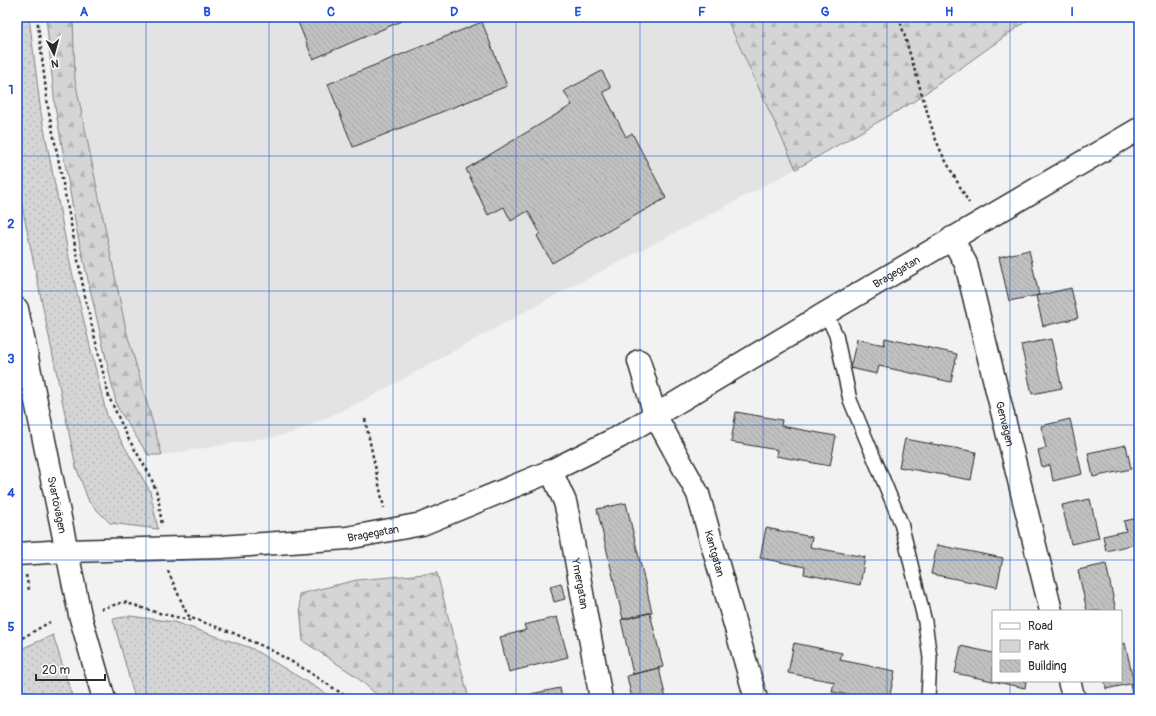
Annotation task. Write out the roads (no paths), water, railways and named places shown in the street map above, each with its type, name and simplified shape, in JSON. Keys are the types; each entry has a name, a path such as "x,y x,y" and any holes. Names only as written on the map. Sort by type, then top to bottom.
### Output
{"street":[{"name":"Bragegatan","path":"17,554 164,547 221,547 347,538 422,524 551,471 590,453 1139,129"},
{"name":"Genvägen","path":"952,238 966,264 1051,610"},
{"name":"Svartövägen","path":"17,309 80,615 104,699"},
{"path":"639,361 654,415"},
{"name":"Kantgatan","path":"654,415 698,494 756,699"},
{"name":"Ymergatan","path":"551,471 565,502 568,515 601,699"},
{"path":"1069,682 1074,699"}],"lane":[{"path":"826,313 832,323 838,342 850,400 901,523 925,622 930,658 928,699"}]}
